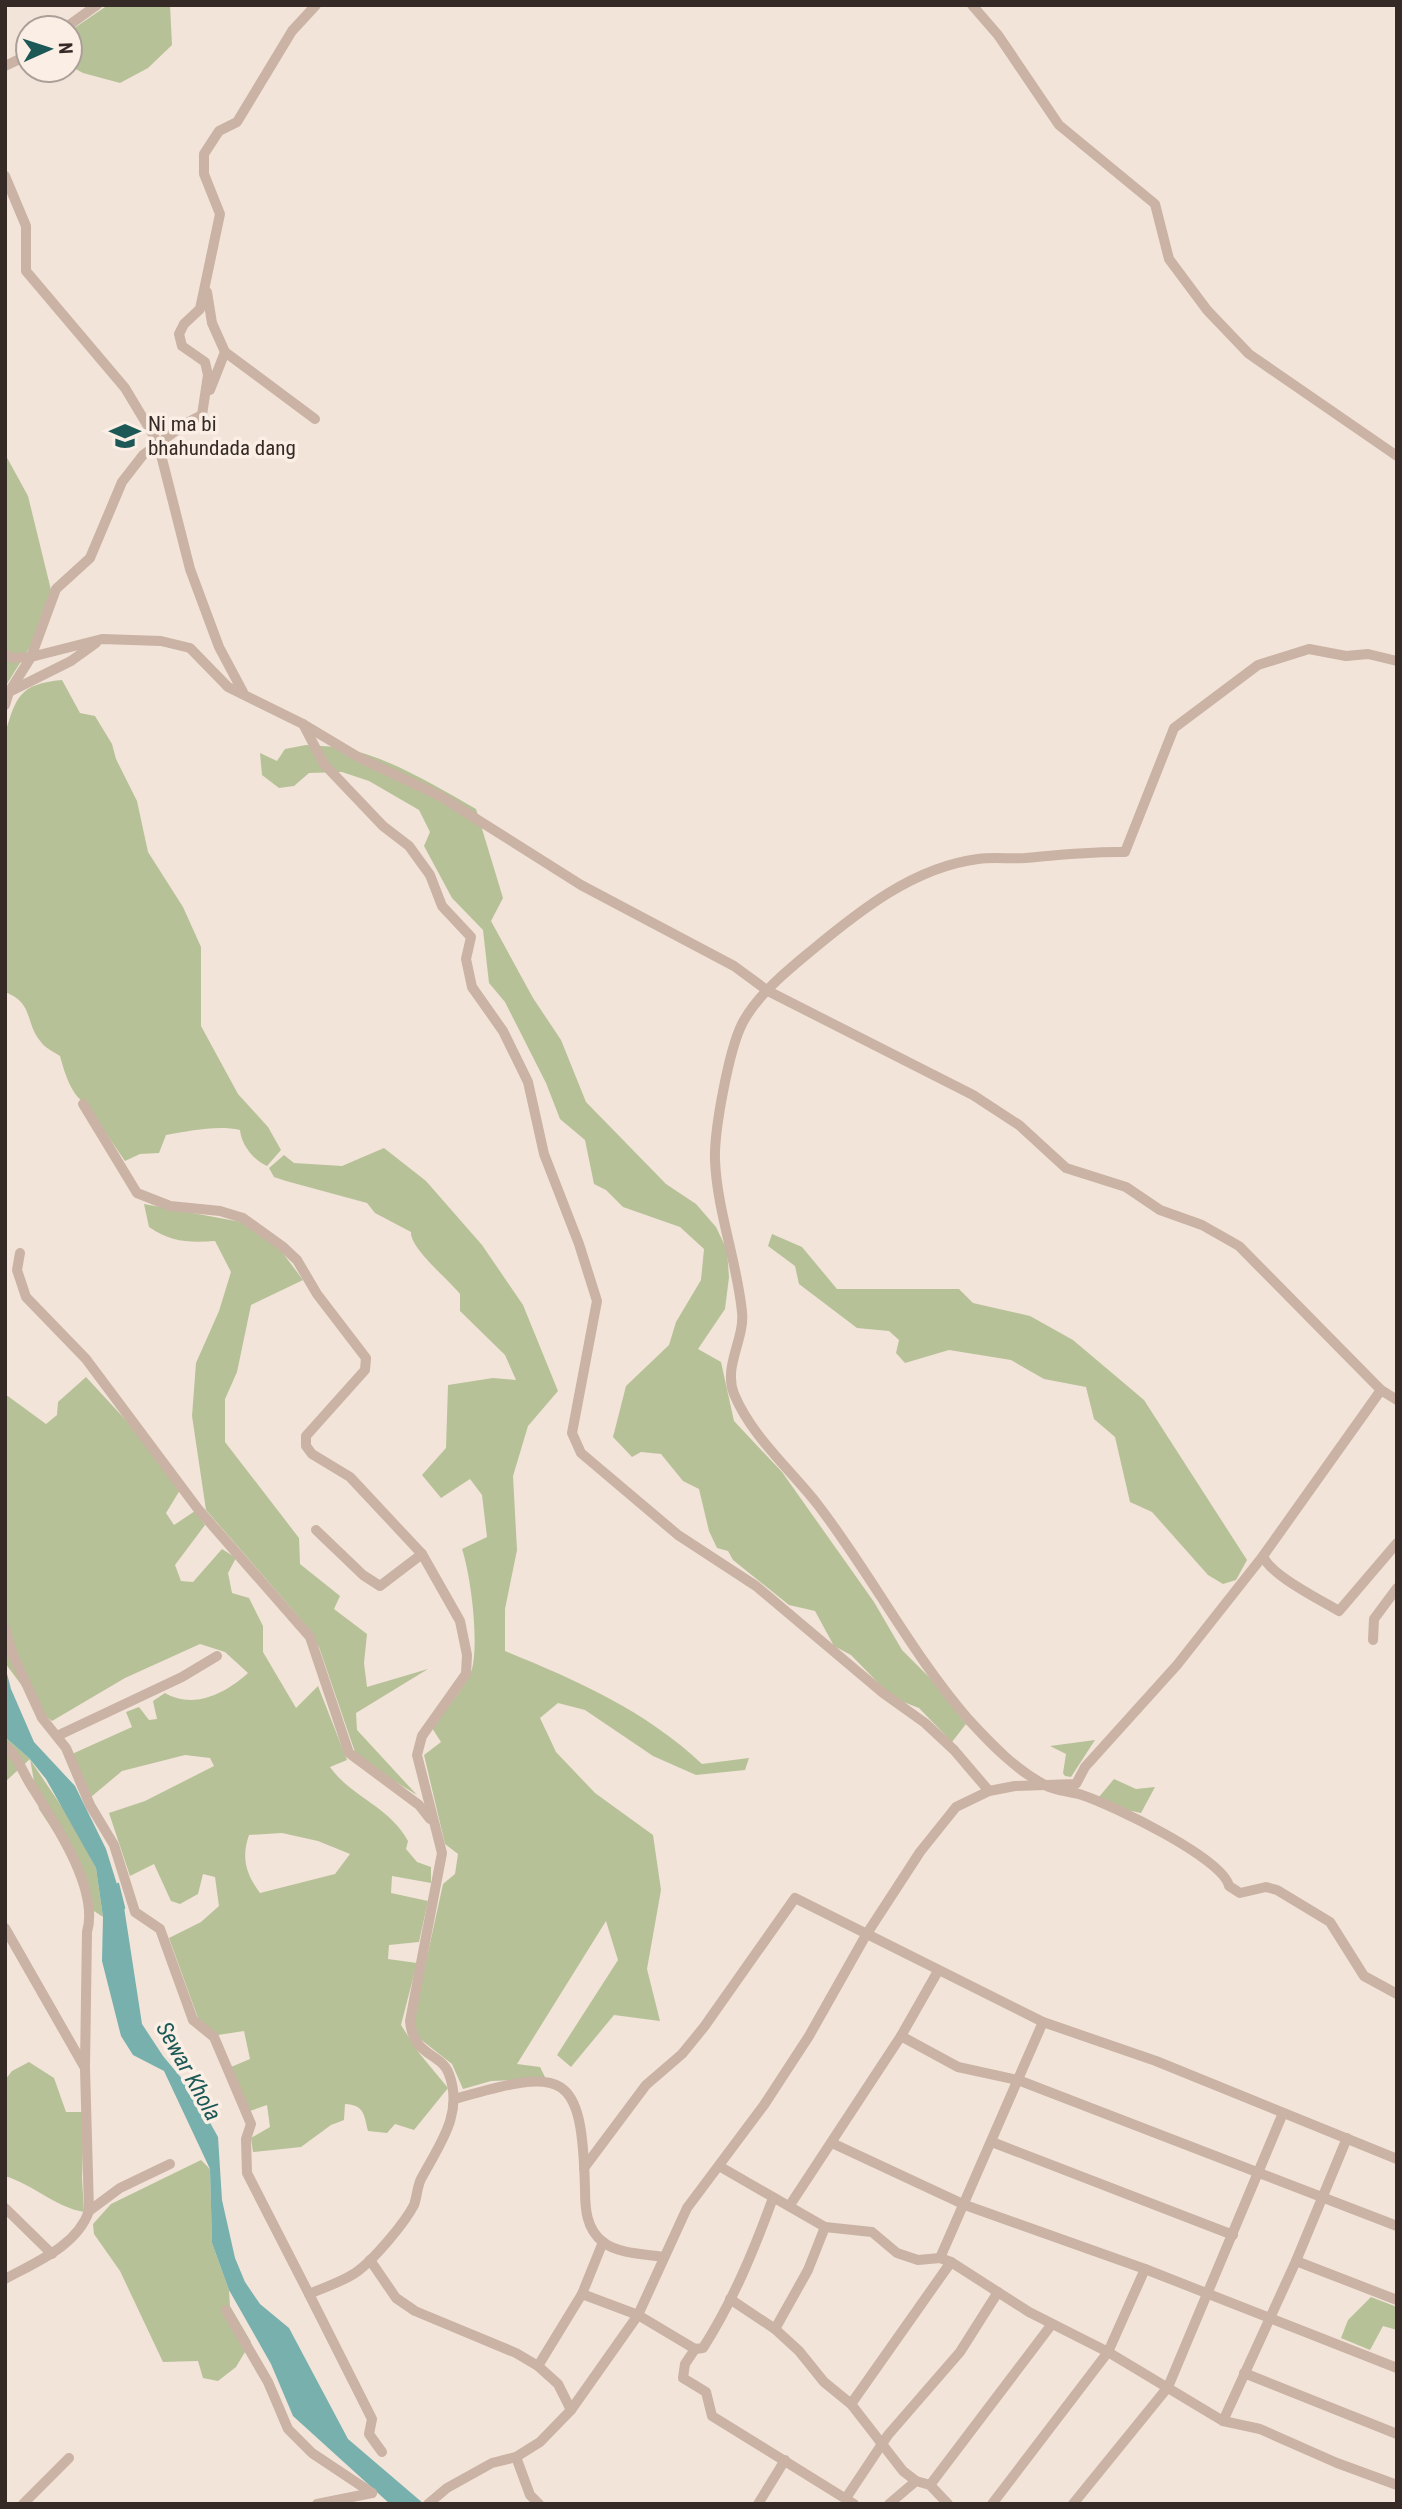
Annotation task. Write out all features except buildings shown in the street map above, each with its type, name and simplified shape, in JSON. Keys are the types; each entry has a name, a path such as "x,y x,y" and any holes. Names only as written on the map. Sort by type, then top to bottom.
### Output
{"street":[{"path":"5,705 9,692 31,657 56,589 90,558 122,482 143,455 202,415 208,374 205,362 182,346 179,334 184,324 200,309 220,214 204,174 204,154 219,131 237,122 292,32 316,5"},
{"path":"972,5 998,35 1059,125 1155,204 1169,259 1207,310 1249,354 1397,456"},
{"path":"5,176 26,226 26,271 125,387 158,443 190,569 219,647 243,692"},
{"path":"206,285 212,323 225,352 315,419"},
{"path":"205,401 225,352"},
{"path":"9,692 71,661 102,639"},
{"path":"5,654 12,657 31,657 102,639 161,641 190,648 228,687 243,692 303,724 358,757 440,796 581,885 734,966 768,990 972,1095 1019,1125 1066,1168 1126,1186 1160,1210 1202,1225 1239,1247 1381,1390 1397,1400"},
{"path":"1397,661 1368,654 1346,656 1309,649 1258,665 1174,728 1125,852 979,859 937,870 886,894 860,911 768,990 742,1023 725,1086 715,1158 726,1230 740,1287 744,1324 733,1354 732,1389 747,1419 819,1507 903,1634 969,1720 1014,1765 1048,1787 1082,1794 1142,1822 1216,1865 1227,1877 1230,1886 1240,1892 1266,1887 1277,1890 1330,1923 1364,1976 1397,1994"},
{"path":"303,724 324,764 383,826 409,846 430,875 442,906 471,937 466,959 472,987 503,1031 528,1082 544,1154 579,1244 597,1301 572,1433 581,1453 677,1535 756,1586 883,1693 925,1723 954,1750 989,1791"},
{"path":"83,1104 136,1193 170,1206 220,1211 243,1218 297,1260 317,1294 366,1358 365,1370 306,1436 306,1446 312,1454 350,1477 422,1554 460,1621 467,1655 466,1674 422,1735 417,1755 442,1853 410,2021 411,2036 428,2056 449,2071 455,2099 443,2143 419,2182 414,2205 370,2260 357,2272 309,2294"},
{"path":"20,1253 17,1270 26,1297 86,1359 191,1495 198,1509 310,1637 349,1753 365,1768 419,1805 433,1823"},
{"path":"428,2504 447,2488 492,2463 516,2457 540,2442 571,2410 638,2315 687,2208 809,2036 866,1935 920,1852 956,1807 989,1791 1016,1786 1076,1784 1085,1767 1177,1665 1263,1556 1381,1390"},
{"path":"316,1530 363,1575 380,1586 422,1554"},
{"path":"1263,1556 1273,1569 1339,1611 1397,1543"},
{"path":"1373,1640 1374,1619 1397,1588"},
{"path":"5,1628 13,1655 42,1718 66,1748 90,1805 114,1845 135,1912 160,1929 193,2020 214,2037 251,2124 246,2139 247,2173 372,2419 369,2434 382,2452"},
{"path":"57,1737 182,1677 217,1656"},
{"path":"5,1746 67,1845 88,1900 91,1919 87,1932 85,2068 89,2211 84,2226 52,2254 5,2279"},
{"path":"584,2168 646,2085 682,2054 697,2036 795,1898 1043,2022 1156,2062 1397,2159"},
{"path":"5,1928 85,2068"},
{"path":"790,2205 901,2035 939,1971"},
{"path":"940,2258 1043,2022"},
{"path":"901,2035 958,2067 1018,2081 1397,2226"},
{"path":"455,2099 506,2084 557,2083 574,2099 582,2130 586,2217 603,2242 624,2251 664,2257"},
{"path":"1073,2504 1168,2387 1283,2113"},
{"path":"1223,2421 1296,2261 1347,2138"},
{"path":"992,2142 1233,2235"},
{"path":"832,2143 965,2205 1145,2269 1397,2368"},
{"path":"89,2211 120,2188 170,2164"},
{"path":"719,2166 825,2227 872,2231 897,2253 918,2260 940,2258 951,2262 1052,2324 1108,2351 1223,2421 1260,2429 1397,2485"},
{"path":"582,2294 638,2315 695,2348 703,2348 730,2299 773,2198"},
{"path":"5,2208 52,2254"},
{"path":"775,2329 808,2270 825,2227"},
{"path":"538,2366 582,2294 603,2242"},
{"path":"370,2260 396,2298 415,2311 516,2353 538,2366 558,2384 571,2410"},
{"path":"1296,2261 1397,2300"},
{"path":"851,2404 951,2262"},
{"path":"992,2504 1108,2351 1145,2269"},
{"path":"695,2348 685,2364 683,2378 706,2392 712,2416 850,2501 882,2445 960,2352 998,2292"},
{"path":"730,2299 775,2329 799,2351 824,2382 851,2404 882,2445 916,2481 930,2485 948,2504"},
{"path":"226,2310 268,2382 288,2429 312,2453 372,2493 317,2504"},
{"path":"930,2485 1052,2324"},
{"path":"1244,2373 1397,2434"},
{"path":"516,2457 530,2495 539,2504"},
{"path":"23,2504 69,2458"},
{"path":"758,2504 785,2460"},
{"path":"889,2504 916,2481"}],"green space":[{"path":"108,5 170,5 172,45 148,68 120,83 84,73 84,21"},
{"path":"5,454 28,496 51,590 30,647 5,687"},
{"path":"62,680 80,713 95,716 112,744 116,759 137,801 148,852 183,907 201,947 201,1026 238,1094 268,1127 281,1150 267,1166 249,1151 240,1130 222,1128 166,1135 159,1153 140,1154 125,1161 85,1103 72,1089 60,1056 41,1042 21,1002 5,992 5,734 12,711 28,689"},
{"path":"306,745 344,748 378,759 476,809 503,898 491,921 533,998 561,1040 586,1102 666,1184 696,1204 716,1227 727,1250 729,1277 725,1309 698,1349 721,1362 734,1421 782,1472 874,1602 902,1650 930,1678 966,1724 952,1742 919,1708 893,1698 851,1655 834,1646 815,1611 789,1605 733,1560 728,1551 717,1548 709,1531 699,1489 683,1481 661,1454 641,1452 632,1457 613,1437 626,1386 669,1345 676,1322 701,1280 704,1249 680,1227 623,1207 606,1190 594,1184 585,1140 560,1119 546,1083 505,1002 489,983 483,930 452,898 424,846 430,832 419,810 369,781 342,772 309,773 294,786 279,788 262,775 260,753 277,761 285,749"},
{"path":"384,1148 426,1181 482,1245 523,1305 558,1391 528,1426 513,1476 517,1550 505,1609 505,1651 609,1698 657,1728 702,1764 749,1758 745,1770 696,1775 653,1756 585,1710 558,1703 540,1718 556,1752 595,1793 653,1835 661,1890 647,1969 660,2021 614,2015 571,2067 557,2055 618,1960 606,1921 517,2064 540,2067 546,2079 491,2081 463,2089 452,2064 415,2035 415,2012 443,1884 455,1874 458,1854 445,1844 424,1755 441,1742 432,1728 460,1691 472,1669 475,1642 473,1609 462,1549 487,1537 482,1495 470,1479 441,1498 422,1475 446,1448 448,1385 493,1378 516,1380 505,1355 460,1311 460,1294 423,1255 412,1239 411,1232 375,1213 367,1203 274,1177 269,1168 284,1155 294,1163 342,1166"},
{"path":"144,1204 241,1222 279,1248 303,1280 251,1305 237,1372 225,1399 225,1442 299,1538 300,1564 340,1596 334,1609 367,1634 364,1663 367,1687 428,1669 356,1713 357,1730 417,1795 357,1758 319,1647 298,1616 206,1510 192,1416 196,1363 219,1311 231,1272 215,1241 180,1240 165,1236 149,1227"},
{"path":"772,1234 802,1247 837,1289 959,1289 973,1303 1030,1316 1073,1340 1144,1400 1247,1560 1236,1580 1223,1584 1208,1575 1152,1512 1130,1502 1115,1437 1094,1419 1086,1387 1044,1379 1011,1360 949,1350 905,1363 896,1353 899,1340 889,1331 857,1328 799,1284 795,1266 768,1246"},
{"path":"86,1377 134,1429 180,1490 166,1513 174,1525 195,1511 205,1525 175,1565 181,1581 193,1582 222,1549 236,1558 228,1573 232,1593 249,1598 263,1626 263,1652 296,1708 318,1686 347,1760 330,1767 348,1786 391,1819 408,1841 406,1849 417,1862 431,1867 431,1883 392,1876 391,1893 428,1901 419,1942 389,1945 388,1959 417,1963 401,2025 419,2053 448,2088 414,2130 395,2124 387,2133 368,2131 360,2108 345,2104 344,2120 331,2125 301,2147 253,2152 251,2138 270,2127 267,2105 250,2111 231,2067 250,2059 244,2031 218,2035 198,2018 169,1938 201,1922 219,1906 215,1877 203,1874 198,1894 180,1904 171,1901 154,1864 130,1876 109,1813 145,1801 214,1766 210,1758 185,1755 122,1771 91,1797 72,1754 132,1727 126,1712 139,1707 149,1720 157,1719 153,1701 165,1693 187,1700 209,1697 230,1687 248,1673 225,1652 200,1644 125,1678 52,1721 43,1714 5,1663 5,1394 46,1424 57,1415 58,1402","holes":["282,1833 318,1841 350,1854 335,1874 260,1893 246,1866 245,1851 249,1835"]},
{"path":"5,1737 30,1759 5,1782"},
{"path":"1095,1740 1071,1777 1065,1776 1063,1773 1066,1754 1050,1746"},
{"path":"30,1760 70,1819 96,1868 103,1917 88,1907 66,1850 39,1809"},
{"path":"1114,1779 1136,1789 1155,1787 1141,1813 1118,1808 1099,1797"},
{"path":"29,2062 54,2078 66,2112 84,2112 84,2212 63,2206 5,2176 5,2080 12,2071"},
{"path":"201,2160 210,2169 212,2243 229,2290 230,2306 251,2342 236,2367 218,2381 203,2378 198,2361 163,2362 120,2271 94,2234 93,2224 111,2204"},
{"path":"1371,2297 1397,2307 1397,2330 1383,2326 1370,2350 1341,2338 1348,2320"}],"water":[{"path":"5,1666 11,1689 34,1742 75,1786 106,1849 124,1907 142,2024 163,2056 193,2092 218,2137 222,2200 235,2258 245,2282 260,2304 289,2328 348,2439 424,2504 390,2504 293,2416 271,2364 229,2290 212,2243 210,2169 164,2071 133,2055 121,2036 102,1961 103,1917 96,1868 46,1779 29,1758 5,1737"}],"waterway":[{"name":"Sewar Khola","path":"118,1884 124,1908"}],"place":[{"name":"Ni ma bi bhahundada dang","path":"125,436"}]}
